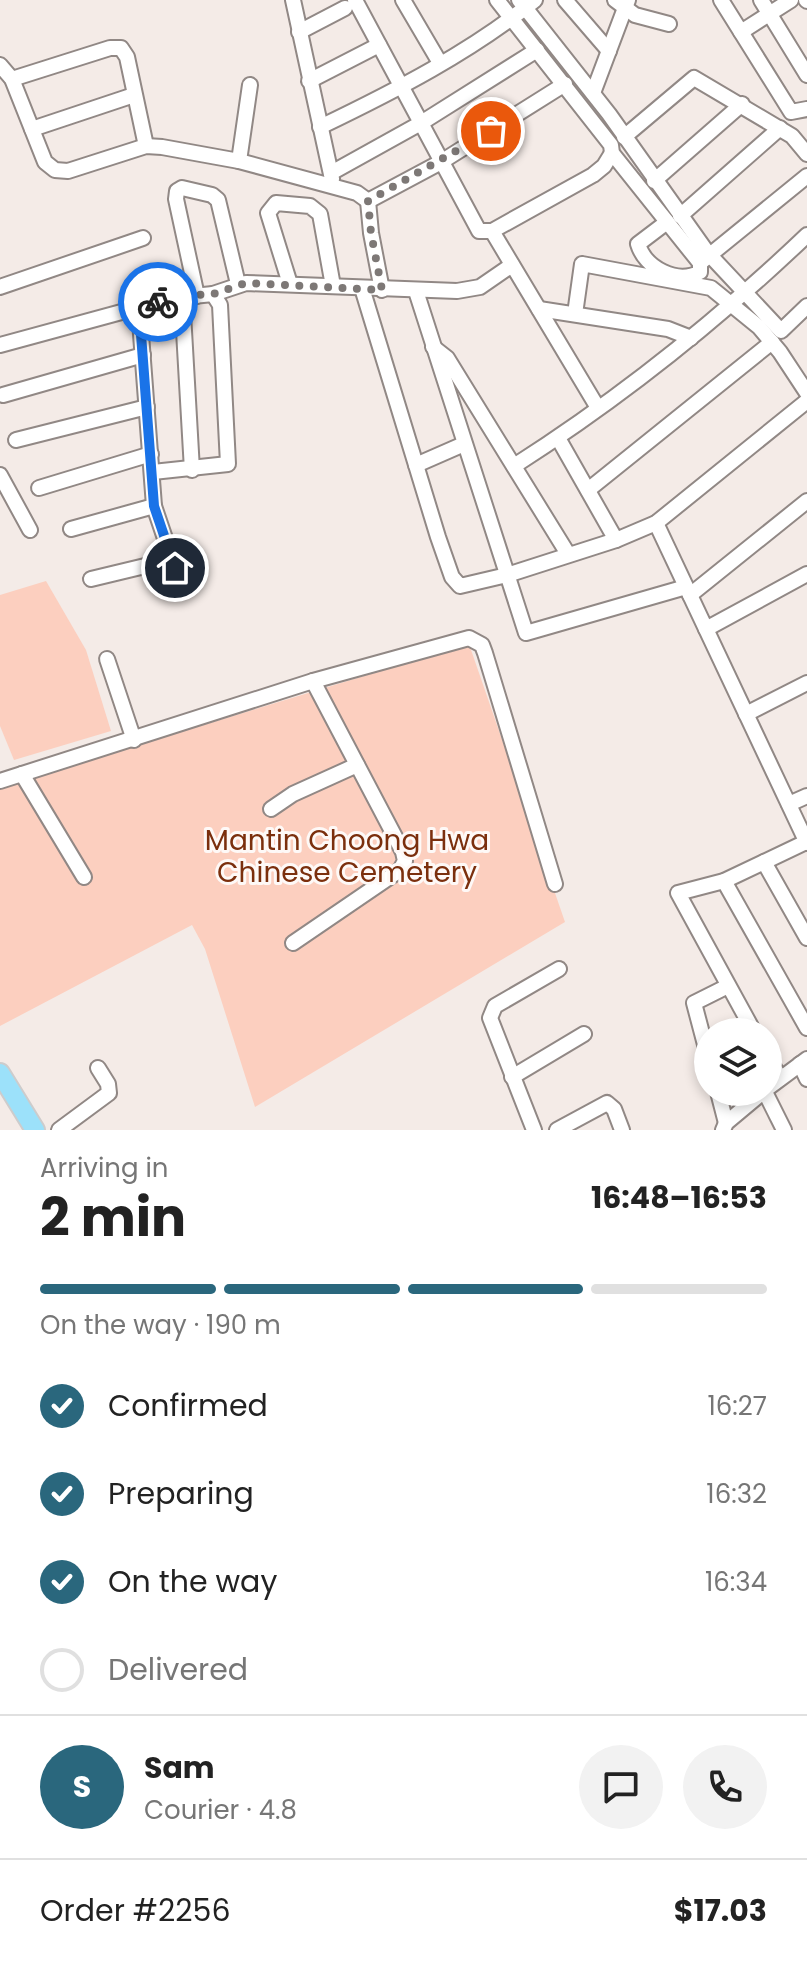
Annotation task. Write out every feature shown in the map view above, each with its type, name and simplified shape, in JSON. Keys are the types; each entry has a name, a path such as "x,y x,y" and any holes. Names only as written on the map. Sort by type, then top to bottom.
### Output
{"main road":[{"path":"0,1073 35,1130"}],"street":[{"path":"293,0 332,180"},
{"path":"403,0 440,63"},
{"path":"486,231 593,175 612,153 611,145 497,0"},
{"path":"565,0 609,51"},
{"path":"721,0 791,112 807,109"},
{"path":"761,0 807,75"},
{"path":"741,32 791,0"},
{"path":"320,127 402,86 512,18 527,3 654,181 674,219"},
{"path":"593,93 622,3 669,24"},
{"path":"299,32 350,4 379,45 441,162 512,265 598,408"},
{"path":"309,81 379,45"},
{"path":"12,79 110,48 121,48 127,57 146,146"},
{"path":"332,180 537,50"},
{"path":"0,65 12,79 45,162 55,170 68,171 146,146 181,149 332,180 357,193 368,201 382,290"},
{"path":"624,137 694,78 792,136 807,154"},
{"path":"368,201 441,162 565,84"},
{"path":"239,161 250,85"},
{"path":"32,129 134,95"},
{"path":"654,181 742,104"},
{"path":"780,128 674,219 638,244 651,266 665,273 689,276 700,272 705,259 807,176"},
{"path":"612,153 674,219 705,259 745,294 776,337 807,393"},
{"path":"192,470 189,296 177,191 182,188 212,195 218,200 238,284"},
{"path":"290,284 268,213 276,203 310,206 320,214 333,286"},
{"path":"514,466 558,438 691,338 745,294 807,235"},
{"path":"0,287 143,238"},
{"path":"575,314 582,264 711,288 776,337"},
{"path":"0,345 189,296 213,294 238,284 457,291 480,287 512,265"},
{"path":"362,288 452,577 460,586 507,575 616,540 656,523 807,401"},
{"path":"416,291 526,633 688,591 807,501"},
{"path":"153,472 228,464 220,305 213,294"},
{"path":"588,490 776,337 807,306"},
{"path":"91,579 173,564 154,506 139,308"},
{"path":"539,309 668,329 691,338"},
{"path":"432,347 447,358 568,554"},
{"path":"3,395 143,355"},
{"path":"16,440 147,407"},
{"path":"558,438 616,540"},
{"path":"416,465 464,444"},
{"path":"39,488 151,454"},
{"path":"0,475 30,530"},
{"path":"71,529 154,506"},
{"path":"656,523 807,842 724,881 678,893 746,1018"},
{"path":"706,629 807,574"},
{"path":"0,781 313,681 462,639 476,640 485,653 555,884"},
{"path":"107,659 134,740"},
{"path":"293,943 400,870 405,861 313,681"},
{"path":"746,714 807,683"},
{"path":"271,809 293,794 357,765"},
{"path":"22,774 84,877"},
{"path":"789,804 807,796"},
{"path":"764,862 807,938"},
{"path":"724,881 807,1028"},
{"path":"534,1130 490,1018 495,1006 559,969"},
{"path":"698,1018 694,1003 728,986"},
{"path":"512,1077 584,1034"},
{"path":"782,1077 803,1061 807,1079"},
{"path":"59,1130 109,1093 108,1084 98,1068"},
{"path":"557,1130 607,1103 614,1109 622,1130"},
{"path":"723,1106 730,1125 750,1106"},
{"path":"776,1106 784,1130"}],"green space":[{"path":"46,581 86,650 111,731 14,760 0,726 0,595"},
{"name":"Mantin Choong Hwa Chinese Cemetery","path":"469,644 565,922 255,1107 205,949 192,925 0,1026 0,787"}],"way so far":[{"path":"158,302 182,296 213,294 246,283 382,290 368,201 491,131"}],"route":[{"path":"158,302 139,308 154,506 175,568"}]}
